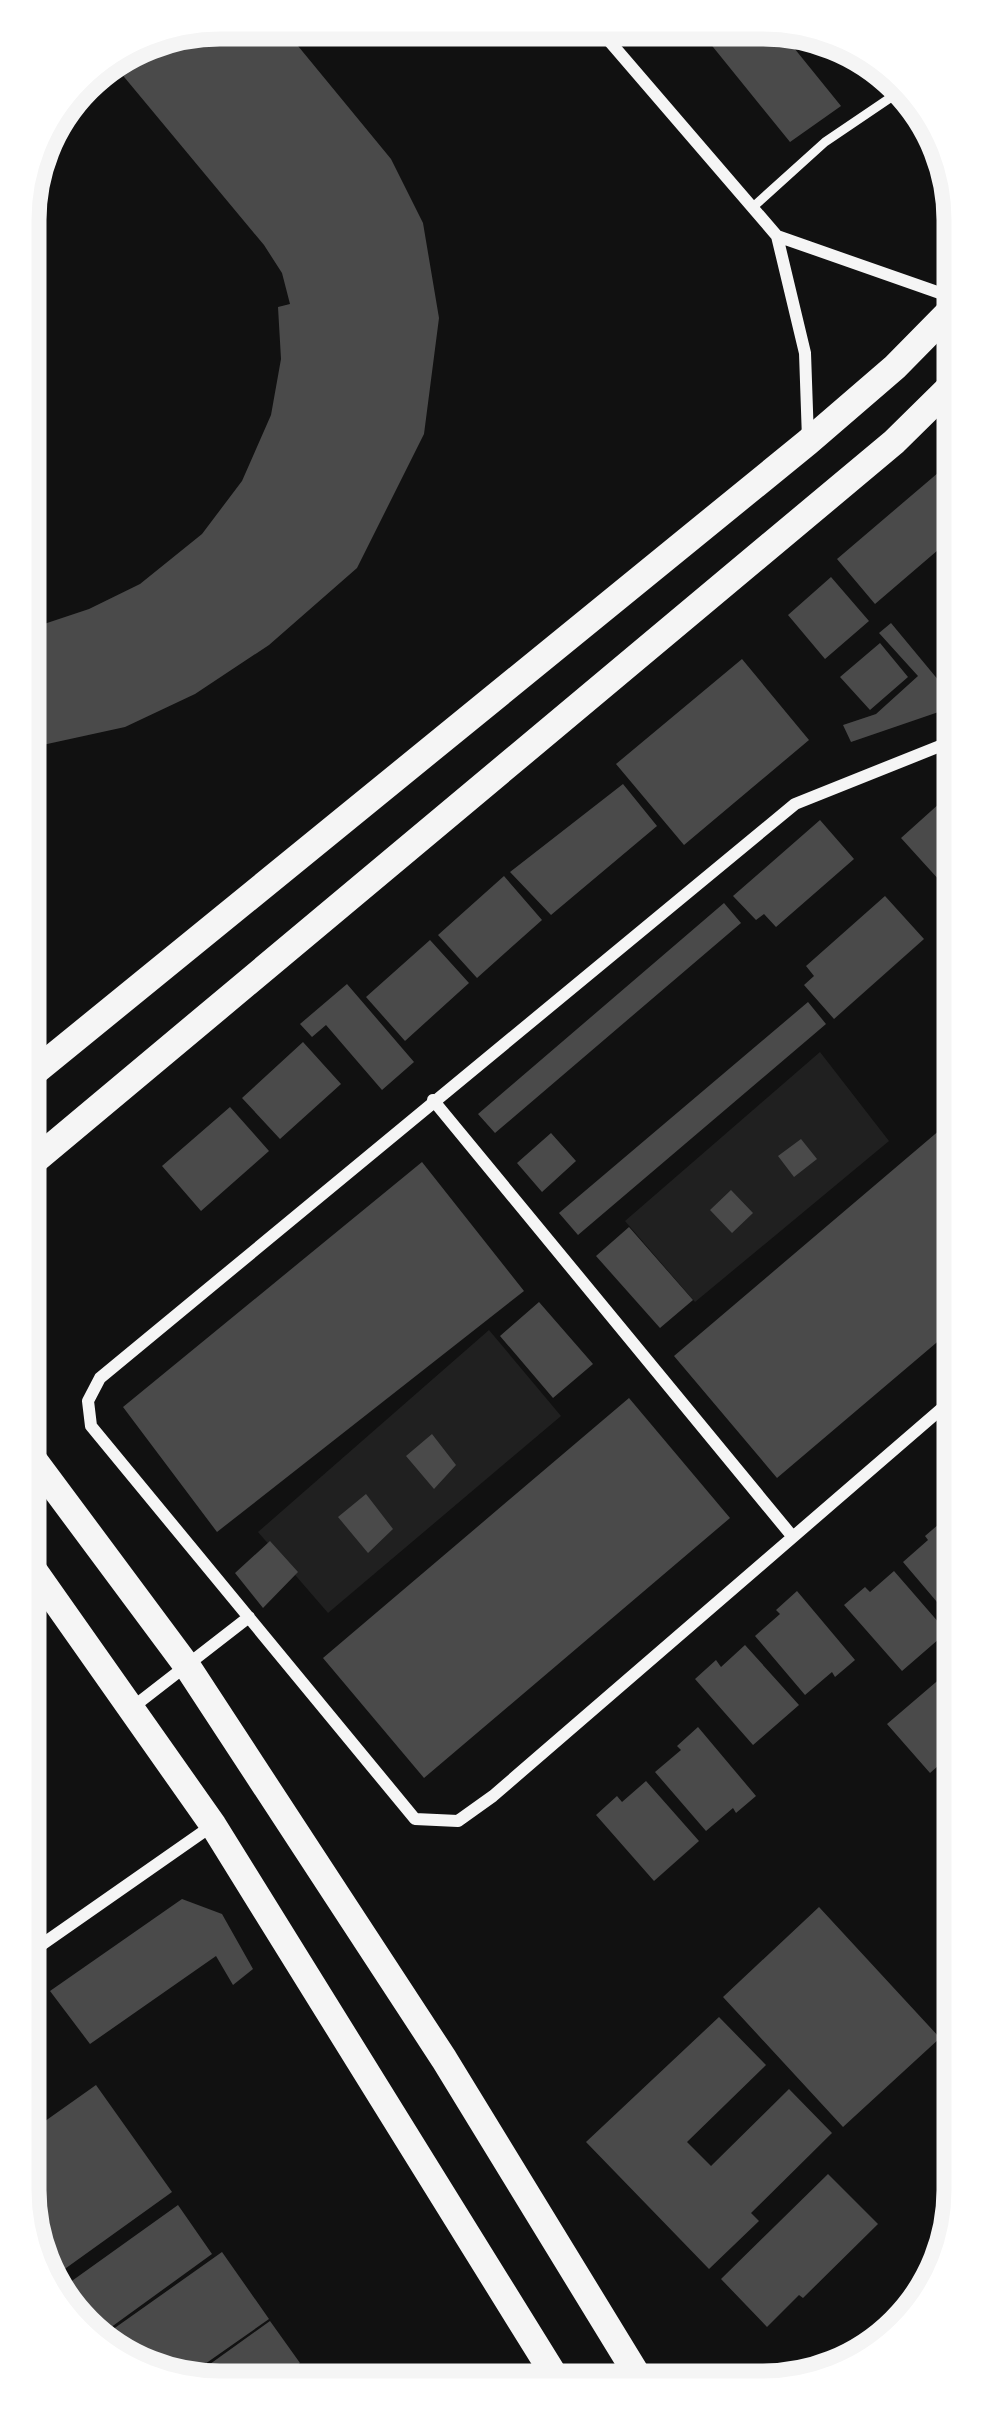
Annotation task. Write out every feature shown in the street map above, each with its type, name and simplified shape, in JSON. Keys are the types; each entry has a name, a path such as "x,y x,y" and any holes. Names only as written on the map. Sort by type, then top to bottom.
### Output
{"main road":[{"path":"39,1067 808,442 895,367 944,316"},
{"path":"39,1157 893,442 944,393"},
{"path":"39,1467 187,1666 444,2059 635,2371"},
{"path":"39,1578 213,1825 552,2371"}],"street":[{"path":"608,39 777,236 805,353 808,442"},
{"path":"777,236 944,296"},
{"path":"944,744 795,804 100,1378 88,1401 91,1426 415,1820 458,1821 493,1796 944,1406"},
{"path":"433,1100 792,1536"},
{"path":"133,1707 249,1618"},
{"path":"39,1947 213,1825"}],"lane":[{"path":"890,98 892,93"},
{"path":"753,207 825,142 893,94"}],"shaded area":[{"path":"820,1052 889,1141 695,1302 625,1221"},
{"path":"489,1330 561,1416 328,1613 258,1532"}],"building":[{"path":"292,39 391,159 423,223 439,318 424,434 357,568 269,645 195,694 125,727 39,746 39,626 89,609 140,584 202,534 242,481 271,415 281,359 278,307 290,304 282,273 119,70 185,42"},
{"path":"707,39 789,41 841,106 790,142"},
{"path":"944,468 944,545 875,604 837,559"},
{"path":"831,577 869,621 825,659 788,615"},
{"path":"891,623 944,687 944,710 851,742 843,725 876,714 918,676 879,633"},
{"path":"880,643 908,677 870,710 840,677"},
{"path":"742,659 809,740 684,845 616,764"},
{"path":"623,784 657,826 551,915 510,872"},
{"path":"944,799 944,885 901,838"},
{"path":"820,820 854,859 776,927 764,914 756,920 733,896"},
{"path":"504,876 542,920 477,978 438,935"},
{"path":"885,896 924,939 834,1019 804,985 814,976 806,966"},
{"path":"724,903 741,923 495,1133 478,1114"},
{"path":"430,940 469,983 405,1041 366,997"},
{"path":"347,984 414,1062 382,1090 326,1025 312,1037 300,1024"},
{"path":"808,1002 826,1024 578,1235 559,1213"},
{"path":"303,1042 341,1084 280,1139 242,1098"},
{"path":"230,1107 269,1151 201,1211 162,1166"},
{"path":"944,1126 944,1336 777,1478 674,1356"},
{"path":"551,1133 576,1161 542,1192 517,1163"},
{"path":"801,1139 817,1159 794,1177 778,1156"},
{"path":"422,1162 524,1291 217,1532 123,1407"},
{"path":"731,1190 753,1213 732,1233 710,1210"},
{"path":"629,1227 693,1300 660,1328 596,1256"},
{"path":"539,1302 593,1364 553,1398 500,1336"},
{"path":"629,1398 730,1518 424,1778 323,1658"},
{"path":"432,1434 456,1465 434,1489 406,1456"},
{"path":"366,1494 393,1529 368,1553 338,1517"},
{"path":"944,1520 944,1610 903,1562 928,1540 925,1536"},
{"path":"270,1541 298,1572 263,1608 235,1573"},
{"path":"894,1571 944,1629 944,1635 902,1671 844,1605 865,1587 870,1592"},
{"path":"797,1591 855,1660 805,1695 755,1636"},
{"path":"745,1645 799,1705 753,1745 695,1679 716,1660 721,1667"},
{"path":"944,1675 944,1761 930,1773 887,1724"},
{"path":"698,1727 756,1796 706,1831 655,1772"},
{"path":"646,1781 699,1841 654,1881 596,1815 617,1796 622,1802"},
{"path":"182,1899 222,1914 253,1969 233,1985 216,1956 90,2044 50,1991"},
{"path":"819,1907 940,2038 843,2127 723,1997"},
{"path":"719,2017 766,2065 687,2142 711,2166 789,2089 832,2133 751,2213 759,2221 709,2269 586,2142"},
{"path":"96,2085 172,2192 60,2273 41,2214 39,2125"},
{"path":"828,2174 878,2224 767,2327 721,2279"},
{"path":"178,2205 212,2254 106,2331 66,2285"},
{"path":"222,2252 269,2319 198,2369 162,2361 108,2333"},
{"path":"270,2321 300,2363 289,2371 202,2369"}]}
